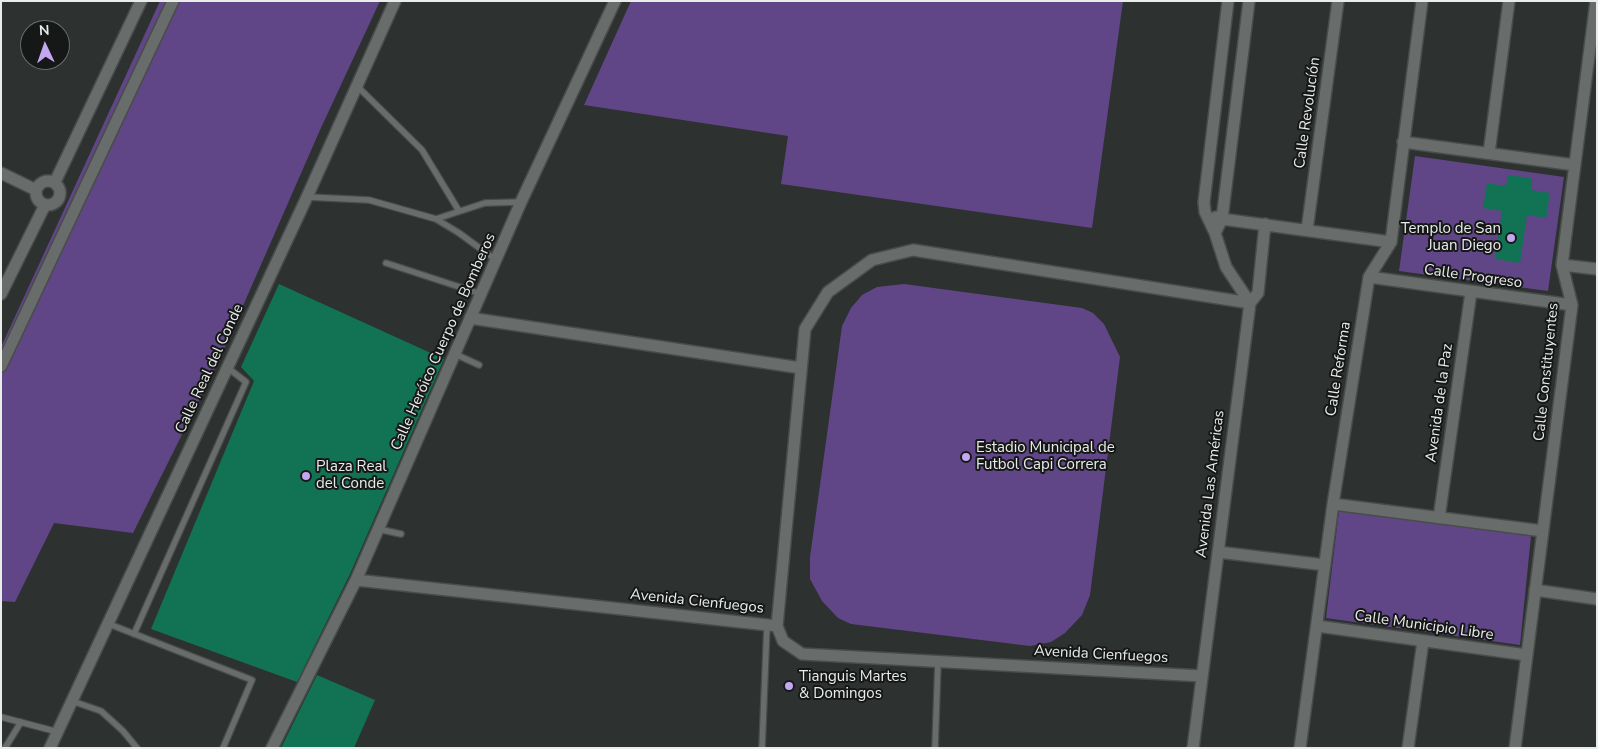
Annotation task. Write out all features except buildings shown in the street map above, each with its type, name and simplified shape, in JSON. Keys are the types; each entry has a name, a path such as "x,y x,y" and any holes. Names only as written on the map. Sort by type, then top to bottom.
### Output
{"street":[{"path":"55,182 141,1"},
{"path":"1,366 173,1"},
{"name":"Calle Real del Conde","path":"50,748 308,197 395,1"},
{"name":"Calle Heróico Cuerpo de Bomberos","path":"272,748 356,580 480,294 615,1"},
{"path":"1228,1 1204,202 1205,212 1215,233 1226,267 1250,303"},
{"path":"1215,233 1222,219 1249,1"},
{"name":"Calle Revolucíón","path":"1307,230 1338,1"},
{"name":"Calle Reforma","path":"1300,748 1333,504 1368,277 1391,242 1422,1"},
{"path":"1489,153 1509,1"},
{"name":"Calle Constituyentes","path":"1516,748 1572,305 1562,265 1596,1"},
{"path":"1222,48 1242,49"},
{"path":"1403,142 1575,165"},
{"path":"1,173 36,190"},
{"path":"45,182 55,182 60,190 60,197 57,202 45,205 39,202 36,190 40,185 45,182"},
{"path":"1,294 45,205"},
{"path":"1205,212 1222,219 1391,242"},
{"name":"Avenida Las Américas","path":"1193,748 1250,303 1258,293 1265,224"},
{"path":"772,626 805,329 828,292 872,260 913,250 1250,303"},
{"path":"1562,265 1597,269"},
{"name":"Calle Progreso","path":"1368,277 1572,305"},
{"name":"Avenida de la Paz","path":"1439,518 1471,292"},
{"path":"470,318 801,368"},
{"path":"1333,504 1543,531"},
{"path":"1218,552 1325,565"},
{"name":"Avenida Cienfuegos","path":"356,580 772,626 783,641 802,654 1202,676"},
{"path":"1535,590 1597,599"},
{"name":"Calle Municipio Libre","path":"1317,626 1527,655"},
{"path":"1408,748 1423,641"}],"lane":[{"path":"357,86 422,150 459,211"},
{"path":"308,197 368,200 436,219 496,260"},
{"path":"436,219 485,203 522,202"},
{"path":"386,263 480,294"},
{"path":"455,354 479,365"},
{"path":"134,634 246,382 228,368"},
{"path":"378,530 401,534"},
{"path":"109,624 252,680 223,748"},
{"path":"762,748 772,626"},
{"path":"935,748 938,662"},
{"path":"72,701 101,711 123,731 137,748"},
{"path":"1,717 58,732"},
{"path":"6,748 21,722"}],"shaded area":[{"path":"160,1 380,1 320,130 221,356 133,533 54,523 15,602 1,601 1,347"},
{"path":"631,1 1123,1 1092,228 781,184 788,136 584,105"},
{"path":"1415,156 1564,177 1548,291 1399,271"},
{"name":"Estadio Municipal de Futbol Capi Correra","path":"904,284 1082,308 1093,313 1104,324 1120,357 1090,595 1082,615 1065,633 1051,642 1030,646 851,624 838,618 822,601 810,579 810,557 842,326 851,308 862,295 877,287"},
{"path":"1339,510 1531,536 1520,645 1326,618"}],"place":[{"name":"Templo de San Juan Diego","path":"1511,238"},
{"name":"Estadio Municipal de Futbol Capi Correra","path":"966,457"},
{"name":"Plaza Real del Conde","path":"306,476"},
{"name":"Tianguis Martes & Domingos","path":"789,686"}]}
